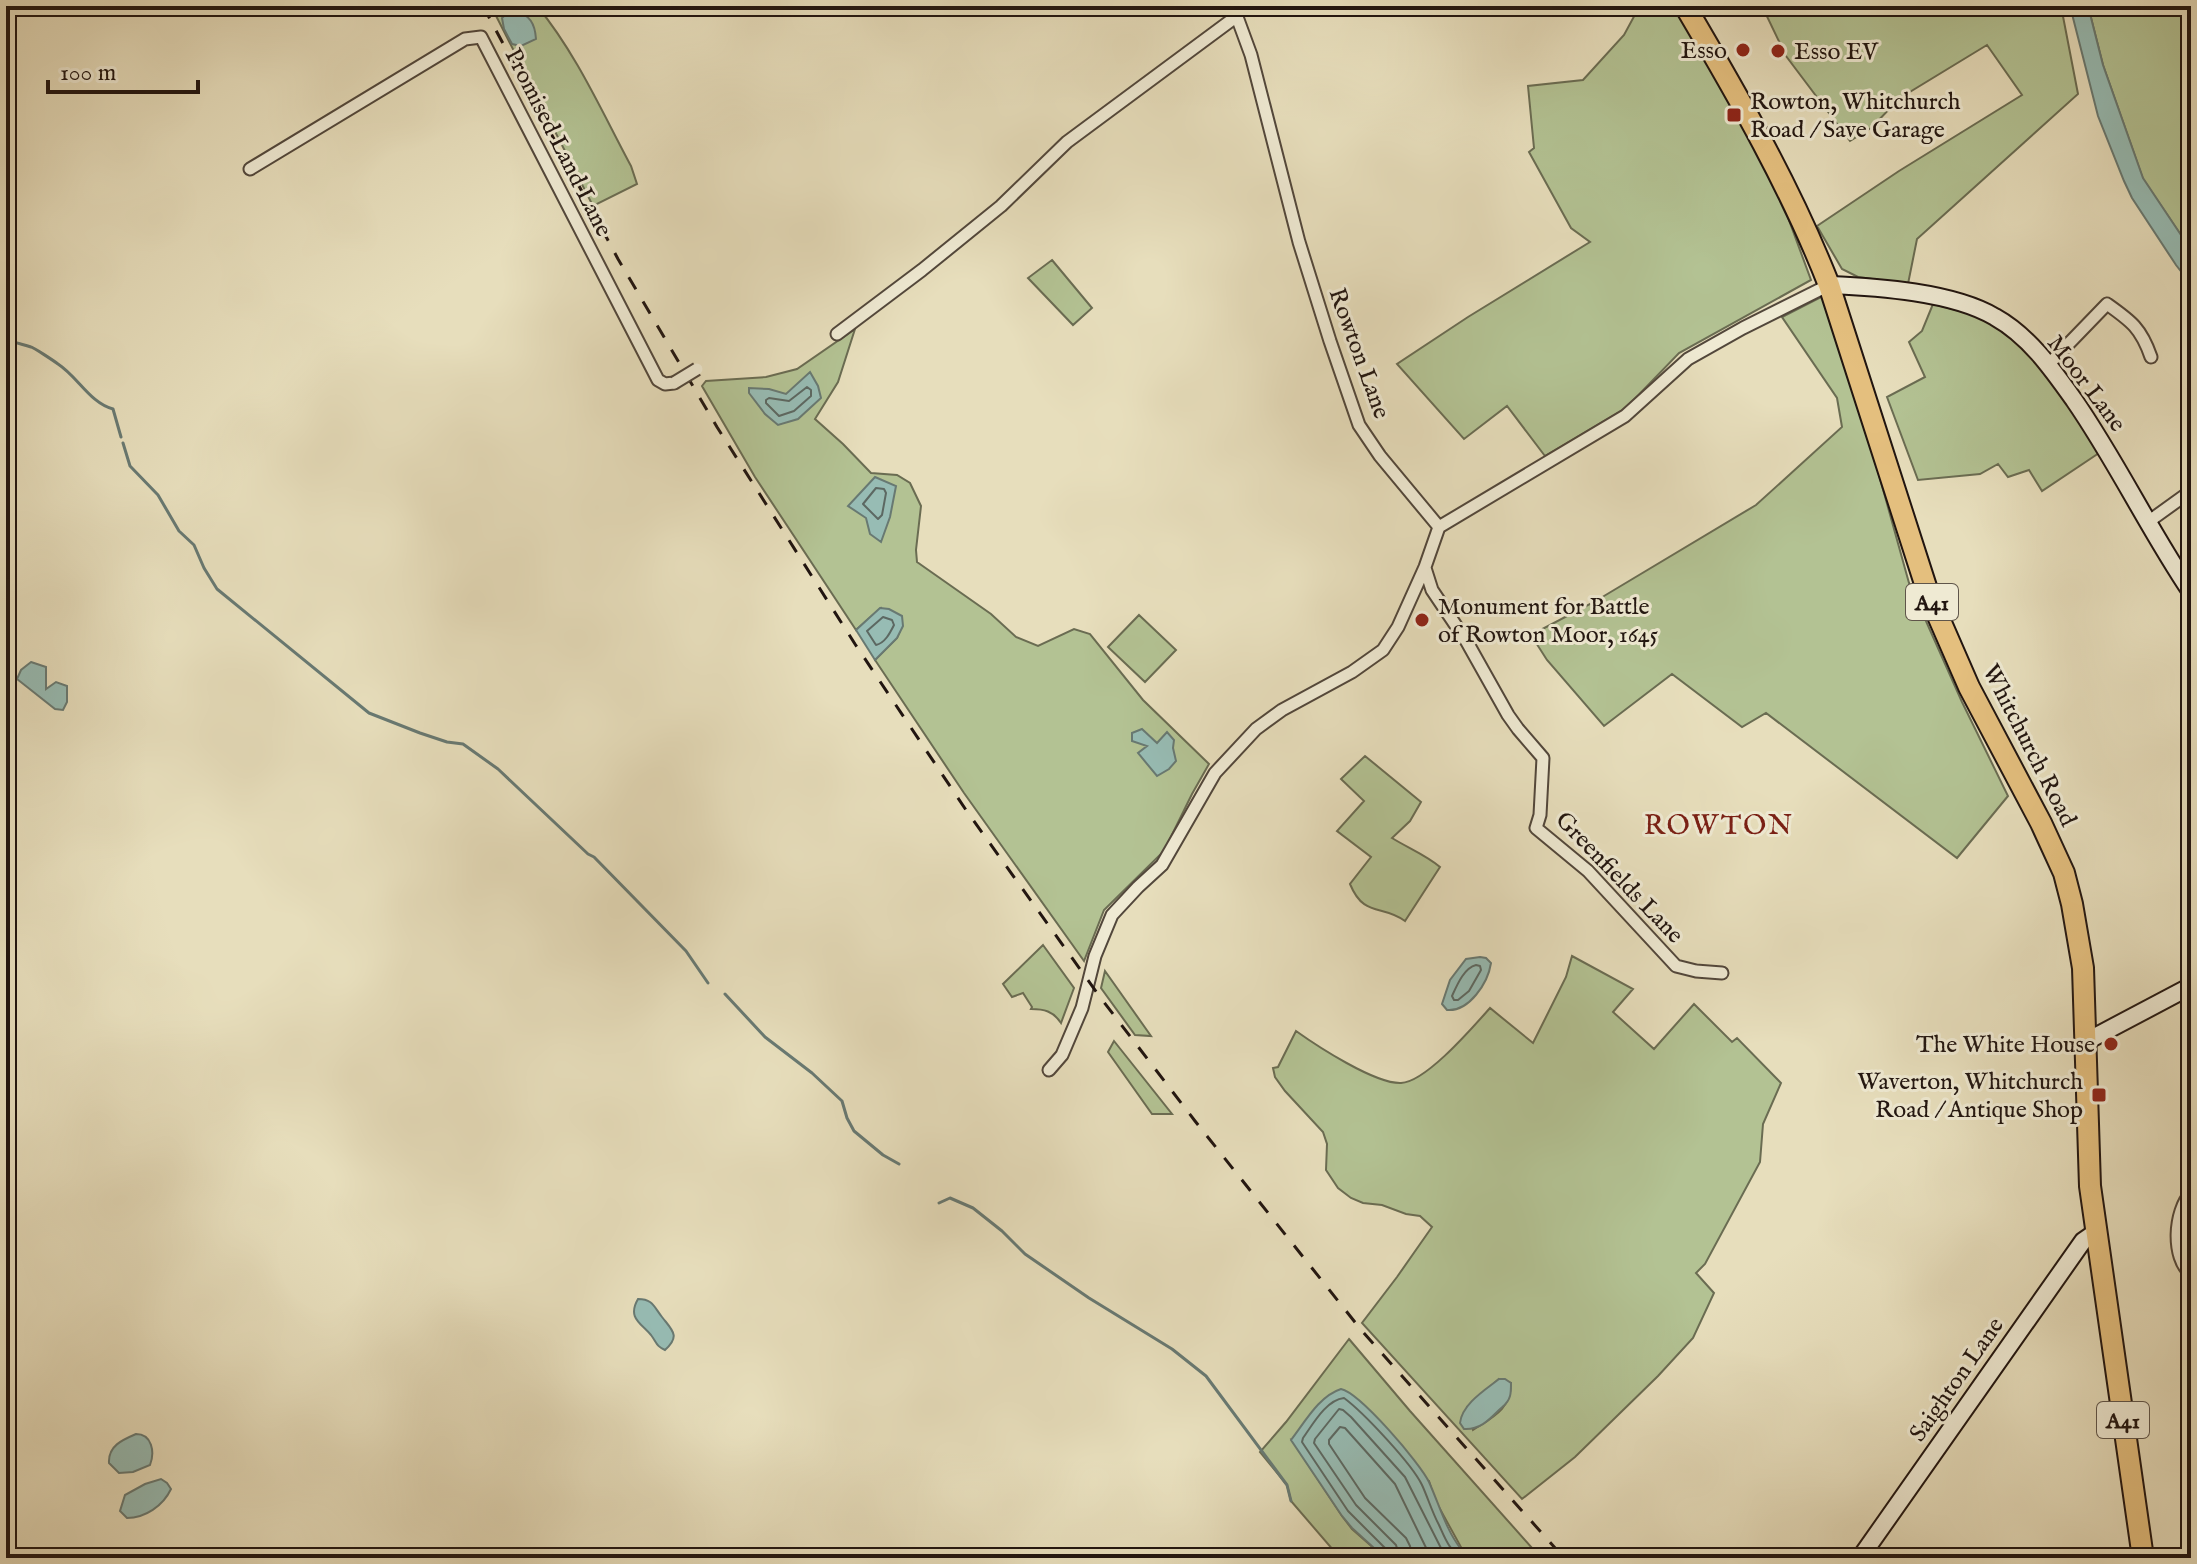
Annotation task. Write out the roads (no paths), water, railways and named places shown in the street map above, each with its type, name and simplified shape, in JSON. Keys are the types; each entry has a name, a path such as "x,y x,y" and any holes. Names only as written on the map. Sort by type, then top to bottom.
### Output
{"highway":[{"name":"Whitchurch Road","path":"1685,6 1725,74 1819,258 1928,593 1969,687 2064,873 2083,968 2090,1186 2143,1558"}],"street":[{"path":"837,334 1001,206 1067,142 1235,11"},
{"name":"Rowton Lane","path":"1235,11 1251,55 1299,242 1359,425 1380,456 1439,527"},
{"name":"Promised Land Lane","path":"250,169 465,39 481,37 658,380 665,384 674,383 697,369"},
{"name":"Moor Lane","path":"1829,285 1897,290 1968,305 1994,316 2016,331 2049,364 2107,449 2191,592"},
{"path":"1049,1070 1062,1055 1082,1008 1095,956 1112,915 1162,865 1215,773 1256,729 1282,710 1352,672 1383,650 1398,627 1439,527 1625,416 1688,359 1829,285"},
{"path":"2049,364 2107,304 2142,333 2151,357"},
{"path":"2148,522 2191,491"},
{"name":"Greenfields Lane","path":"1425,567 1432,590 1467,642 1508,715 1543,758 1540,815 1536,828 1588,871 1676,966 1722,973"},
{"path":"2087,1041 2191,986"},
{"path":"2191,1193 2183,1201 2179,1217 2178,1251 2183,1267 2191,1274"},
{"name":"Saighton Lane","path":"1860,1558 2083,1241 2096,1232"}],"water":[{"path":"2070,6 2088,6 2103,65 2143,178 2191,250 2191,284 2132,198 2124,181 2098,116"},
{"path":"514,11 528,17 536,39 521,46 512,44 504,29 502,18"},
{"path":"810,372 821,398 798,419 778,425 749,393 749,388 786,394"},
{"path":"875,477 896,486 881,542 870,534 866,518 848,506"},
{"path":"880,608 902,616 903,626 897,638 875,660 856,630"},
{"path":"31,662 46,667 46,689 56,682 67,686 67,702 63,710 55,709 17,679 21,670"},
{"path":"1142,729 1157,743 1167,732 1174,740 1176,761 1157,776 1138,753 1147,746 1132,741 1132,733"},
{"path":"1480,957 1491,963 1482,987 1463,1006 1447,1010 1442,1004 1450,980 1466,959"},
{"path":"638,1299 653,1304 672,1329 673,1341 665,1350 637,1320 634,1311"},
{"path":"1499,1379 1511,1383 1507,1403 1483,1424 1464,1429 1460,1423 1465,1410"},
{"path":"1341,1389 1375,1415 1414,1460 1429,1482 1461,1549 1497,1558 1385,1558 1352,1528 1291,1440 1319,1403"},
{"path":"136,1434 149,1440 150,1465 133,1472 119,1473 109,1463 111,1452 121,1441"},
{"path":"161,1479 171,1489 158,1506 147,1513 127,1518 120,1511 125,1495"}],"waterway":[{"path":"6,339 48,357 65,369 91,396 113,409 121,437"},
{"path":"123,443 130,466 158,495 179,531 194,545 217,589 369,713 447,742 463,744 498,769 594,857 686,951 708,983"},
{"path":"725,994 765,1037 842,1101 854,1131 899,1164"},
{"path":"939,1203 950,1198 973,1208 1025,1254 1172,1349 1206,1376 1287,1485 1291,1501"}],"railway":[{"path":"483,6 618,259 717,427 855,644 966,810 1100,997 1362,1331 1564,1558"}],"place":[{"name":"Esso","path":"1743,50"},
{"name":"Esso EV","path":"1778,51"},
{"name":"Rowton, Whitchurch Road / Save Garage","path":"1734,115"},
{"name":"Monument for Battle of Rowton Moor, 1645","path":"1422,620"},
{"name":"The White House","path":"2111,1044"},
{"name":"Waverton, Whitchurch Road / Antique Shop","path":"2099,1095"}],"district":[{"name":"ROWTON","path":"1719,824"}]}
